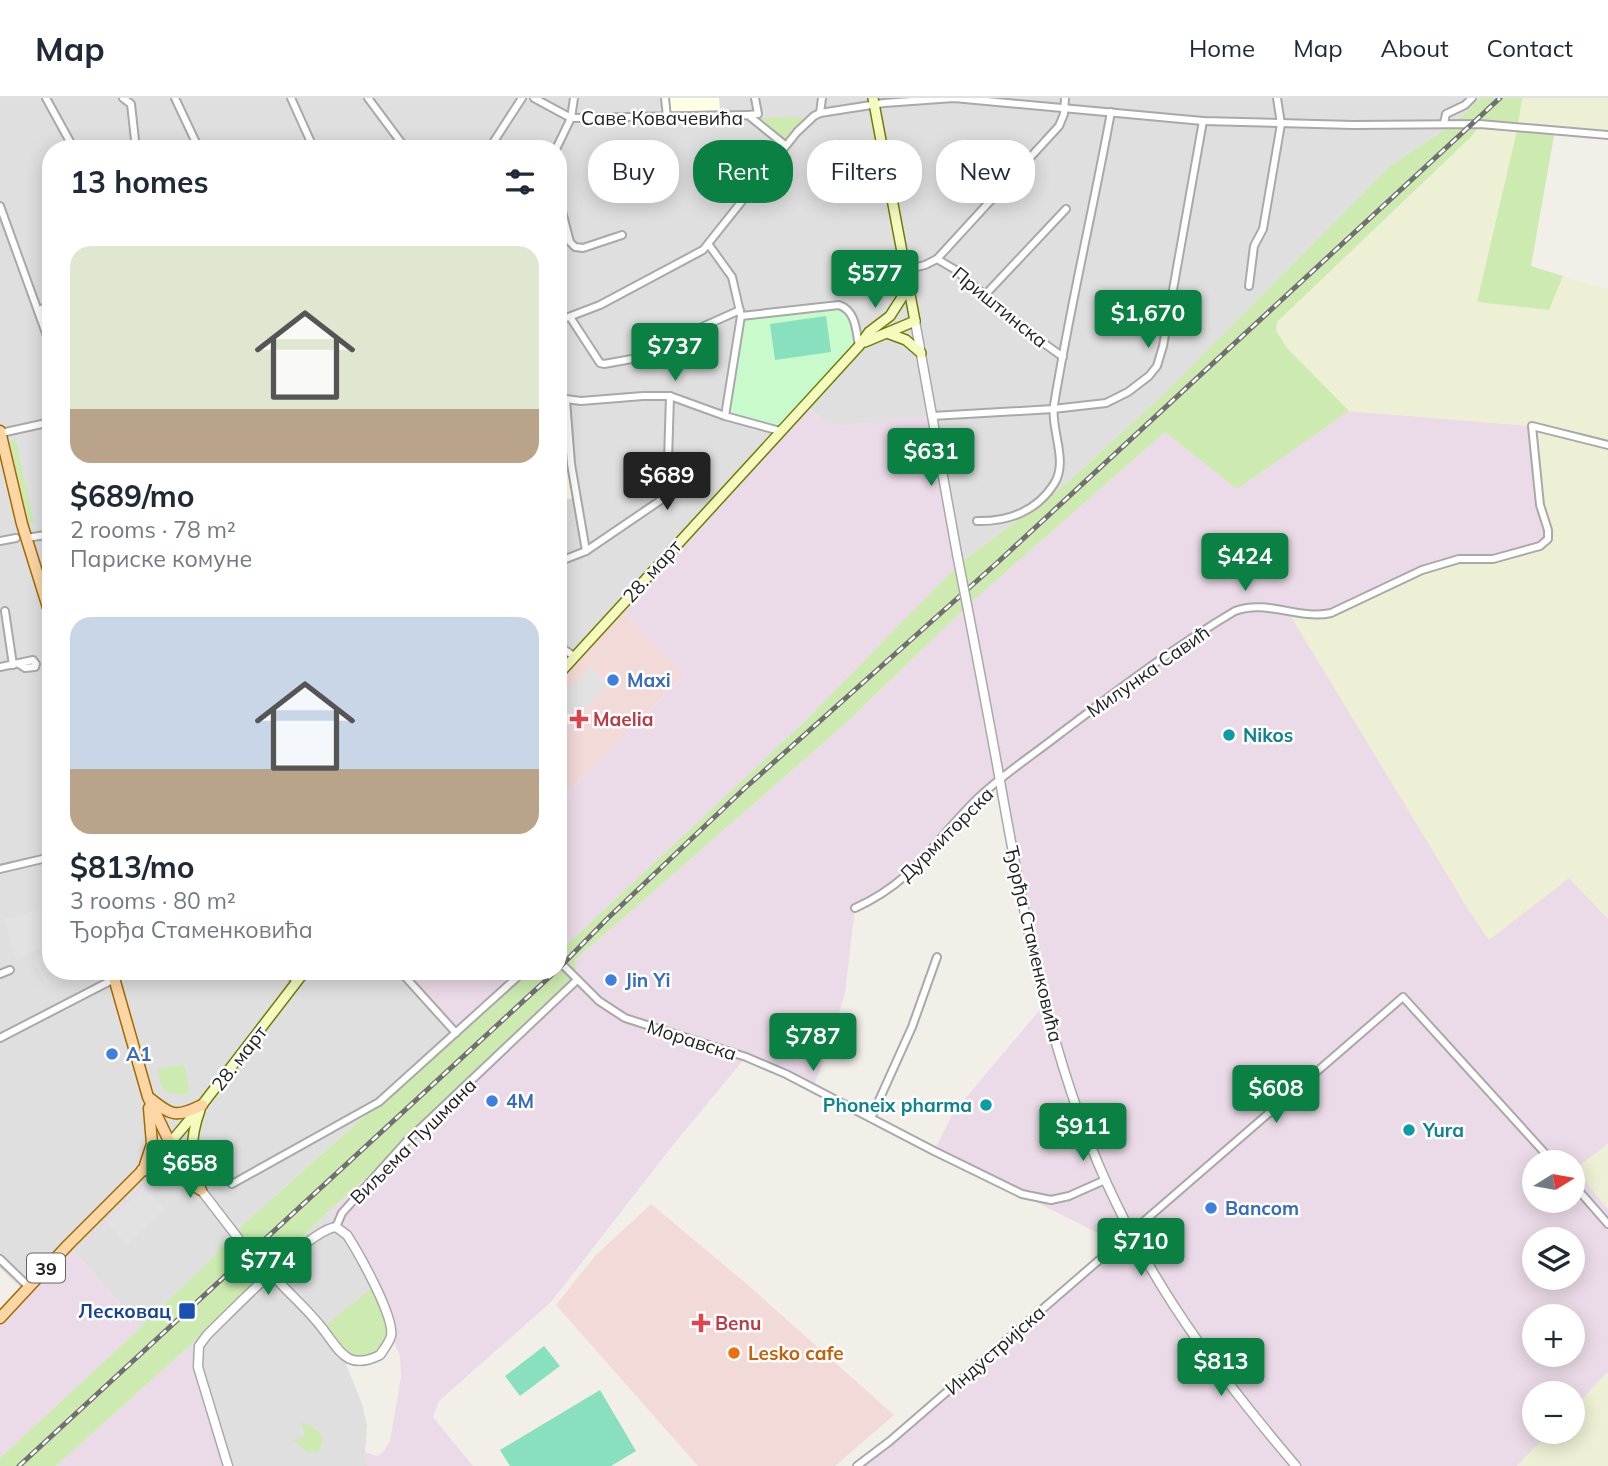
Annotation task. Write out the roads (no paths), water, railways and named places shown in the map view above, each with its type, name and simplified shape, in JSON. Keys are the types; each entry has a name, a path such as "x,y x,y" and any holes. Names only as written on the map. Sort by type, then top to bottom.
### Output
{"main road":[{"path":"874,101 915,321 886,322"},
{"name":"28. март","path":"567,665 869,332 886,322 908,288"},
{"name":"28. март","path":"860,345 872,337 915,321"},
{"path":"885,333 901,337 921,354"},
{"path":"0,432 21,538 42,593"},
{"path":"114,980 148,1097 170,1143"},
{"name":"28. март","path":"170,1143 297,981"},
{"path":"148,1097 173,1114 183,1114 202,1105"},
{"path":"148,1097 152,1144 142,1170 170,1171 201,1190"},
{"path":"201,1190 193,1170 192,1143 202,1105"},
{"name":"39","path":"0,1318 28,1286 170,1143"}],"street":[{"path":"47,98 70,140"},
{"path":"123,98 131,104 135,140"},
{"path":"175,98 195,140"},
{"path":"291,98 310,140"},
{"path":"368,98 399,140"},
{"path":"495,140 522,98"},
{"name":"Саве Ковачевића","path":"534,98 571,118 748,115 779,140"},
{"path":"560,140 571,118 574,98"},
{"path":"665,98 667,117"},
{"path":"748,115 758,114 755,98"},
{"path":"820,113 822,98"},
{"path":"790,140 820,113 874,101 954,98 1203,121 1281,124 1444,123 1608,135"},
{"path":"905,270 937,259 1054,132 1062,120 1065,98"},
{"path":"1249,286 1254,246 1263,229 1281,124 1277,98"},
{"path":"1444,123 1446,114 1465,105 1472,98"},
{"path":"977,521 996,522 1016,516 1037,503 1059,475 1053,410 1111,112"},
{"path":"932,416 1053,410 1109,402 1141,383 1157,366 1182,251 1203,121"},
{"path":"567,318 695,256 709,245 741,203"},
{"path":"0,206 42,322"},
{"path":"985,295 1066,209"},
{"path":"567,230 570,242 575,247 583,248 622,235"},
{"path":"709,245 732,277 741,313 725,416"},
{"name":"Приштинска","path":"937,259 954,269 1063,357"},
{"path":"570,317 600,363 604,364 654,355 702,327 741,313 839,305 847,308 852,315 860,345"},
{"path":"38,311 42,309"},
{"name":"Ђорђа Стаменковића","path":"915,321 1025,919 1044,1005 1077,1105 1105,1180 1130,1233 1175,1308 1208,1356 1296,1466"},
{"path":"567,558 586,551 661,500 667,493 670,396"},
{"path":"567,399 670,396 725,416 780,431"},
{"path":"0,432 42,424"},
{"name":"Милунка Савић","path":"1000,780 1154,662 1236,611 1248,606 1262,606 1321,615 1331,613 1422,570 1459,559 1493,559 1540,546 1548,539 1548,530 1540,505 1532,426 1608,445"},
{"path":"567,435 586,551"},
{"path":"0,541 42,535"},
{"path":"0,667 16,664 5,611"},
{"path":"567,651 575,657"},
{"name":"Дурмиторска","path":"855,908 892,888 910,873 977,799 1000,780"},
{"path":"0,869 42,859"},
{"path":"871,1118 912,1027 937,957"},
{"name":"Моравска","path":"567,969 606,1007 625,1018 746,1057 786,1074 1022,1194 1051,1200 1069,1196 1105,1180"},
{"path":"0,974 10,970"},
{"path":"0,1038 104,980"},
{"path":"408,980 456,1033"},
{"path":"232,1184 379,1102 514,980"},
{"name":"Виљема Пушмана","path":"336,1227 342,1213 405,1143 578,980"},
{"name":"Индустријска","path":"857,1466 890,1441 1404,997 1542,1150"},
{"path":"170,1143 201,1190 238,1238"},
{"path":"1586,1199 1608,1224"},
{"path":"228,1466 198,1367 200,1346 207,1335 318,1233 336,1227 346,1235 359,1256 389,1320 391,1335 380,1355 365,1360 352,1359 335,1348 323,1328 279,1283"},
{"path":"0,1259 28,1286"}],"tunnel":[{"path":"238,1238 280,1283"}],"railway":[{"path":"567,960 745,788 998,562 1500,98"},
{"path":"19,1466 546,980"}],"place":[{"name":"Maxi","path":"613,680"},
{"name":"Maelia","path":"579,719"},
{"name":"Nikos","path":"1229,735"},
{"name":"Jin Yi","path":"611,980"},
{"name":"A1","path":"112,1054"},
{"name":"4M","path":"492,1101"},
{"name":"Phoneix pharma","path":"986,1105"},
{"name":"Yura","path":"1409,1130"},
{"name":"Bancom","path":"1211,1208"},
{"name":"Лесковац","path":"187,1311"},
{"name":"Benu","path":"701,1323"},
{"name":"Lesko cafe","path":"734,1353"}]}
